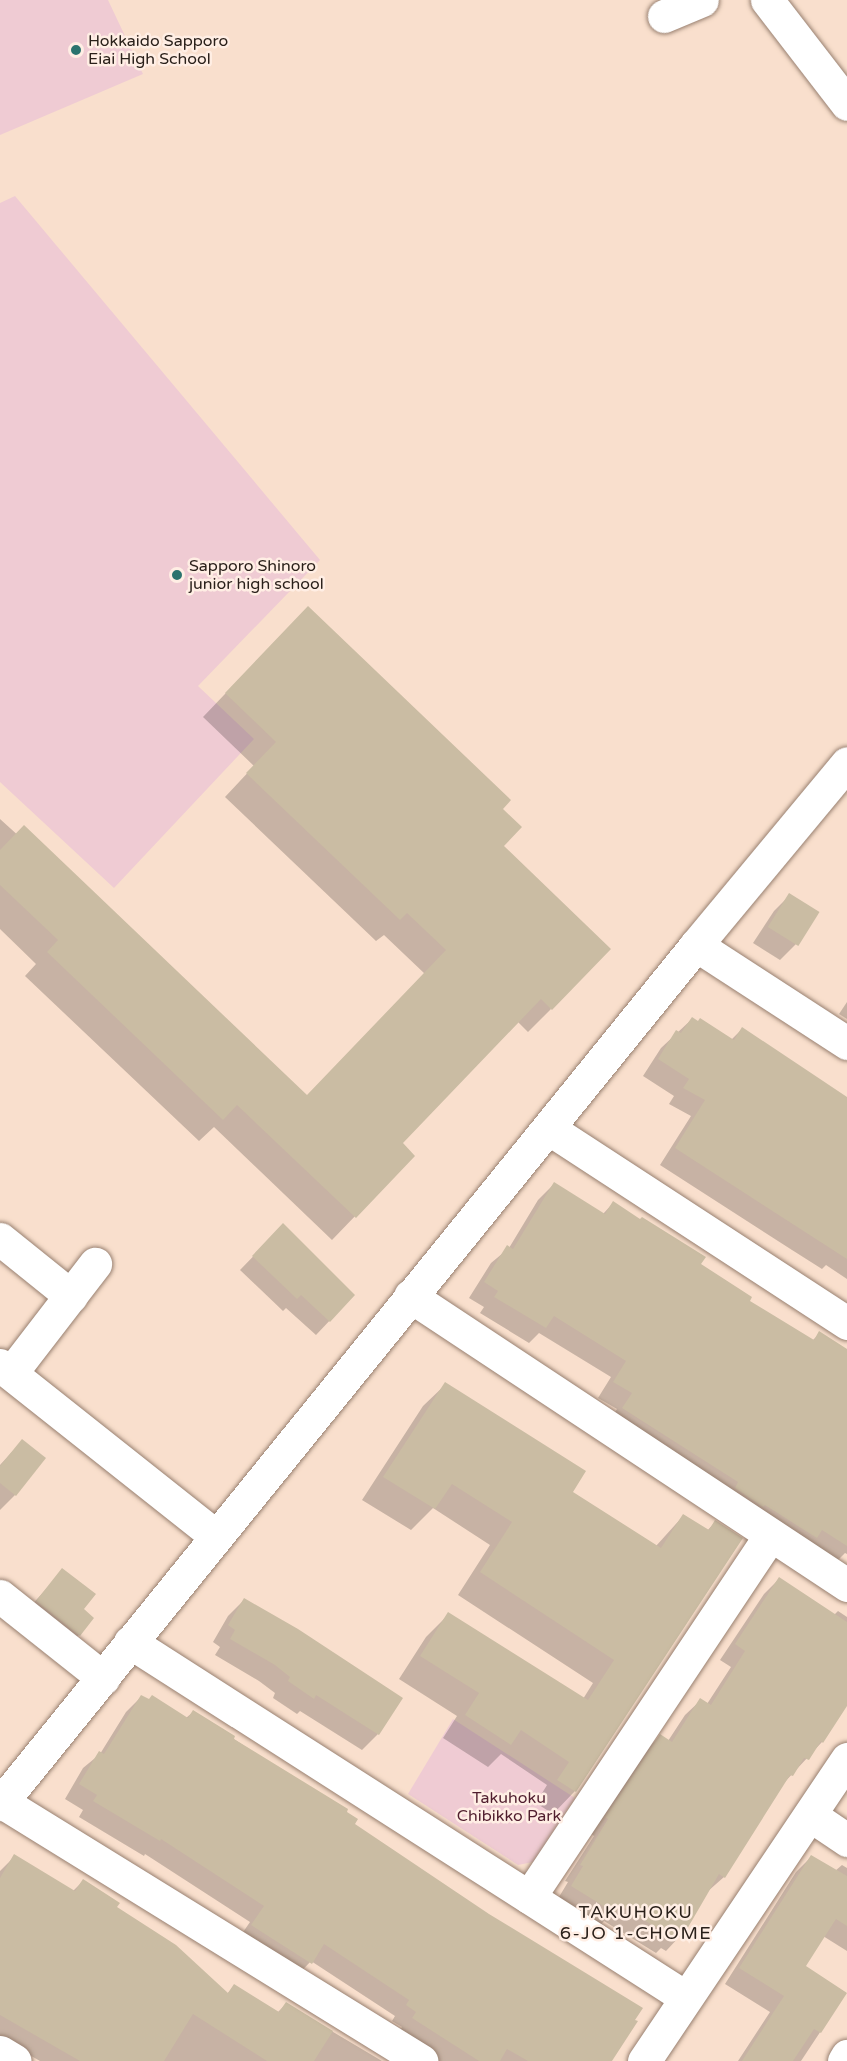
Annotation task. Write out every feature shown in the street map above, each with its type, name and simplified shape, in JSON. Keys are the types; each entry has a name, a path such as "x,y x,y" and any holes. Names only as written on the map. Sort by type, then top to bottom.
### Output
{"street":[{"path":"664,16 702,0"},
{"path":"767,0 847,104"},
{"path":"421,2061 1,1803 410,1296 847,763"},
{"path":"696,945 847,1042"},
{"path":"548,1128 847,1323"},
{"path":"0,1239 71,1296"},
{"path":"95,1264 71,1296 5,1369 216,1536"},
{"path":"410,1296 847,1585"},
{"path":"529,1897 770,1535"},
{"path":"0,1596 103,1678"},
{"path":"130,1642 686,1997"},
{"path":"644,2061 847,1759"},
{"path":"810,1815 847,1840"},
{"path":"0,2052 15,2061"},
{"path":"844,2061 847,2056"}],"green space":[{"name":"Hokkaido Sapporo Eiai High School","path":"0,0 108,0 143,74 0,135"},
{"path":"15,196 320,560 198,686 254,739 114,888 0,782 0,203"},
{"name":"Takuhoku Chibikko Park","path":"453,1719 575,1798 533,1862 518,1865 408,1794"}],"building":[{"path":"308,606 511,800 503,809 522,827 504,846 611,949 552,1010 541,999 403,1143 415,1156 356,1218 237,1105 223,1120 47,952 58,940 0,885 0,850 24,825 307,1095 446,950 407,913 400,920 246,773 276,742 225,693"},
{"path":"789,893 820,912 798,946 768,927"},
{"path":"692,1017 698,1021 700,1018 734,1040 742,1027 847,1097 847,1259 675,1148 705,1100 683,1088 689,1079 658,1059 676,1030 681,1033"},
{"path":"554,1182 605,1214 613,1201 640,1219 642,1217 706,1257 701,1264 752,1297 750,1301 814,1340 819,1331 847,1349 847,1546 822,1530 817,1538 765,1505 763,1507 735,1488 738,1482 622,1408 632,1393 613,1382 626,1361 554,1316 546,1328 494,1297 498,1291 484,1282 507,1245 513,1249"},
{"path":"283,1223 355,1295 330,1322 301,1295 297,1299 252,1256"},
{"path":"445,1382 586,1471 573,1492 661,1548 683,1514 709,1530 715,1520 743,1538 576,1792 557,1780 569,1762 521,1730 511,1745 465,1715 479,1693 420,1656 448,1612 588,1700 614,1660 480,1572 512,1522 452,1484 435,1509 383,1477"},
{"path":"22,1439 46,1458 16,1496 0,1483 0,1466"},
{"path":"62,1568 96,1594 84,1609 94,1618 80,1636 36,1601"},
{"path":"779,1577 847,1622 847,1706 809,1760 804,1758 793,1776 790,1775 725,1878 719,1874 683,1936 676,1933 673,1938 620,1905 615,1913 571,1886 583,1866 580,1865 608,1819 605,1817 660,1734 672,1742 700,1698 711,1705 745,1651 735,1644"},
{"path":"244,1598 298,1629 403,1698 379,1735 316,1695 314,1699 288,1681 290,1677 275,1665 230,1639 235,1630 228,1625"},
{"path":"141,1695 149,1699 152,1695 188,1718 193,1710 235,1736 234,1739 348,1809 347,1812 358,1819 355,1824 489,1914 643,2008 635,2020 638,2021 612,2061 528,2061 507,2049 500,2061 479,2061 412,2018 416,2012 406,2005 409,2000 324,1944 312,1964 251,1925 264,1906 161,1839 160,1841 93,1801 97,1795 79,1784 99,1751 104,1754"},
{"path":"14,1854 75,1891 83,1879 120,1903 117,1907 176,1945 228,1993 234,1984 279,2012 286,2002 333,2031 314,2061 267,2061 193,2014 164,2061 80,2061 0,2015 0,1878"},
{"path":"811,1855 847,1876 847,1926 836,1919 806,1966 847,1993 821,2033 814,2029 793,2061 742,2061 784,1996 739,1968"}],"place":[{"name":"Hokkaido Sapporo Eiai High School","path":"76,50"},
{"name":"Sapporo Shinoro junior high school","path":"177,575"}],"district":[{"name":"TAKUHOKU 6-JO 1-CHOME","path":"636,1923"}]}
